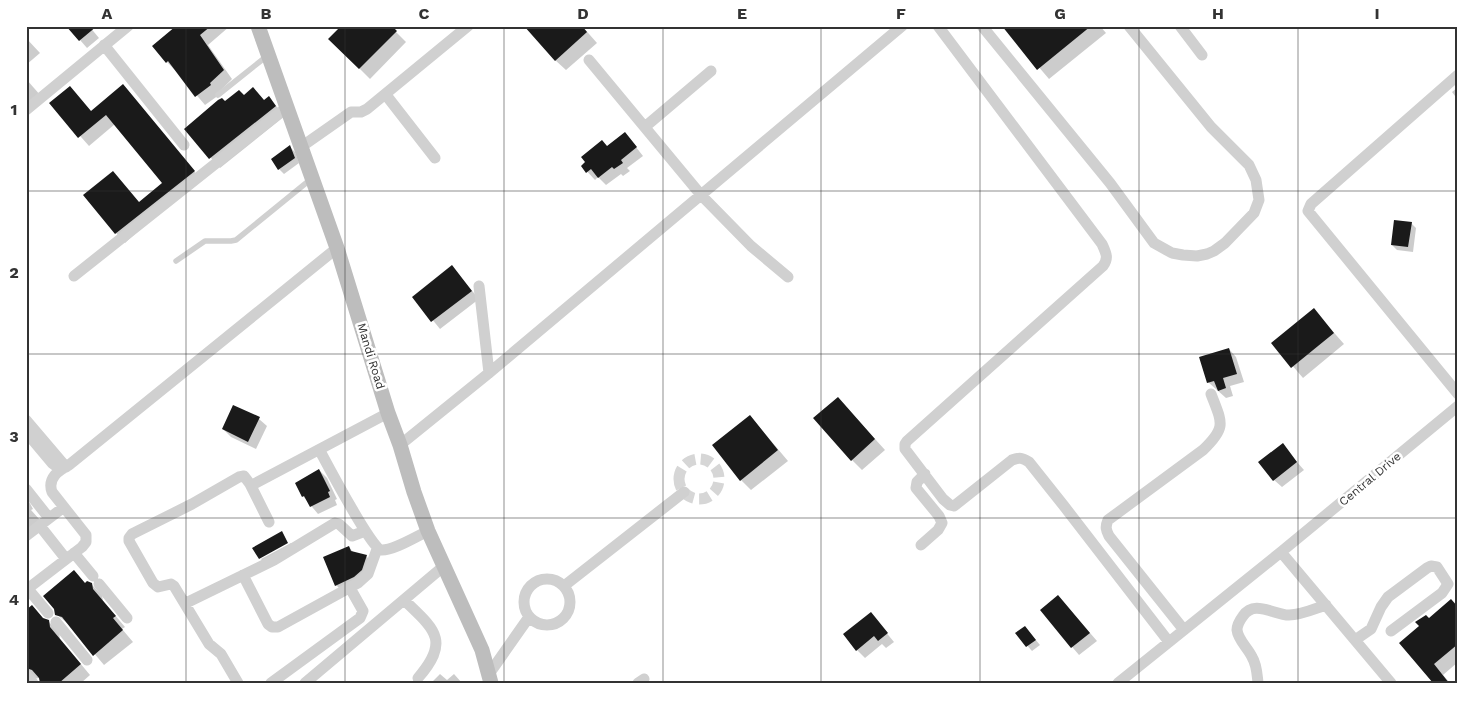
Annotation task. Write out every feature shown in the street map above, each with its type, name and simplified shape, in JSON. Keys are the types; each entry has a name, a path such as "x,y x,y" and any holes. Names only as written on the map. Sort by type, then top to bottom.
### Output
{"street":[{"path":"26,110 128,26"},
{"name":"Mandi Road","path":"258,26 337,248 414,492 428,531 473,630 490,678"},
{"path":"302,147 351,112 367,110 468,26"},
{"path":"400,446 490,373 902,26"},
{"path":"938,26 1102,244 1107,261 905,444 905,448 946,502 954,506 1012,460 1019,457 1029,462 1169,642"},
{"path":"982,26 1110,183 1154,243 1183,255 1197,256 1207,254 1225,243 1254,213 1259,200 1256,180 1249,165 1211,128 1130,26"},
{"path":"1180,26 1202,55"},
{"path":"104,45 184,145"},
{"path":"589,60 702,195 751,246 788,277"},
{"path":"646,126 711,71"},
{"path":"1458,75 1311,204 1308,211 1458,394"},
{"path":"386,95 435,158"},
{"path":"74,276 287,106"},
{"path":"48,613 27,589 70,556 86,542 87,538 52,492 51,481 63,468 337,248"},
{"path":"479,286 490,373"},
{"path":"1184,630 1109,536 1106,525 1108,520 1118,512 1214,439 1220,430 1220,419 1211,394"},
{"name":"Central Drive","path":"1118,683 1458,406"},
{"path":"250,484 254,484 320,451 388,413"},
{"path":"26,420 63,468"},
{"path":"26,432 52,463 63,468"},
{"path":"320,451 377,549 392,548 428,531"},
{"path":"921,545 938,530 942,523 939,516 916,488 918,482 925,474"},
{"path":"238,683 221,654 206,639 186,603 172,584 158,587 153,583 129,542 129,537 244,476 270,522"},
{"path":"26,489 45,522 70,556 96,580 127,618"},
{"path":"564,586 684,492"},
{"path":"26,536 64,507"},
{"path":"186,603 274,560 335,523 339,524 352,536 365,531"},
{"path":"243,575 268,624 275,628 358,583 368,574 377,549"},
{"path":"1281,552 1391,683"},
{"path":"305,683 444,566"},
{"path":"1355,640 1371,630 1381,607 1388,597 1427,568 1431,566 1437,567 1447,581 1446,588 1391,631"},
{"path":"545,579 552,579 564,586 570,600 567,614 562,620 556,624 541,625 529,617 525,611 524,597 532,584 545,579"},
{"path":"272,683 360,618 364,611 350,588"},
{"path":"404,600 430,626 436,636 434,658 418,678"},
{"path":"1258,683 1256,665 1239,638 1237,630 1239,622 1245,613 1260,608 1293,615 1326,605"},
{"path":"490,678 529,617"},
{"path":"56,622 87,660"},
{"path":"26,675 33,683"}],"lane":[{"path":"218,96 268,54"},
{"path":"176,261 205,241 231,242 236,240 312,178"}],"building":[{"path":"66,26 97,26 79,41"},
{"path":"176,26 211,26 200,35 224,70 210,83 211,85 195,97 168,61 166,63 152,46"},
{"path":"341,26 392,26 397,31 359,69 328,39"},
{"path":"524,26 582,26 587,32 555,61"},
{"path":"1002,26 1091,26 1037,70"},
{"path":"123,84 195,171 115,234 83,195 113,171 139,202 162,183 106,115 78,138 49,103 70,86 91,111"},
{"path":"253,87 264,100 269,96 276,106 209,159 184,129 218,100 222,98 225,101 239,90 244,95"},
{"path":"625,132 637,147 621,160 623,163 614,169 612,167 598,178 591,169 586,173 581,166 585,162 581,157 602,140 607,146"},
{"path":"290,145 295,158 278,170 271,159"},
{"path":"1394,220 1412,222 1408,247 1391,245"},
{"path":"452,265 472,291 431,322 412,297"},
{"path":"1314,308 1334,333 1291,368 1271,343"},
{"path":"1229,348 1237,374 1223,378 1226,388 1218,391 1214,381 1207,383 1199,357"},
{"path":"838,397 875,439 851,461 813,418"},
{"path":"233,405 260,417 248,442 222,429"},
{"path":"750,415 778,450 740,481 712,445"},
{"path":"1283,443 1297,462 1273,481 1258,462"},
{"path":"319,469 330,491 328,492 330,497 310,507 295,483"},
{"path":"282,531 288,543 259,559 252,548"},
{"path":"349,546 351,551 367,555 362,570 354,577 335,586 323,557"},
{"path":"74,570 85,583 87,581 92,583 93,589 116,616 113,618 123,630 93,656 62,617 55,615 54,609 43,596"},
{"path":"1058,595 1090,633 1071,648 1040,610"},
{"path":"1451,599 1458,607 1458,644 1434,664 1449,683 1433,683 1399,643 1419,626 1415,622 1426,615 1429,618"},
{"path":"32,605 43,618 49,620 50,627 81,664 59,683 40,683 39,678 32,670 26,668 26,610"},
{"path":"871,612 888,633 878,641 874,636 856,651 843,634"},
{"path":"1025,626 1036,640 1026,647 1015,633"}],"tunnel":[{"path":"699,459 713,465 719,479 713,493 699,499 685,493 679,479 685,465 699,459"}]}
